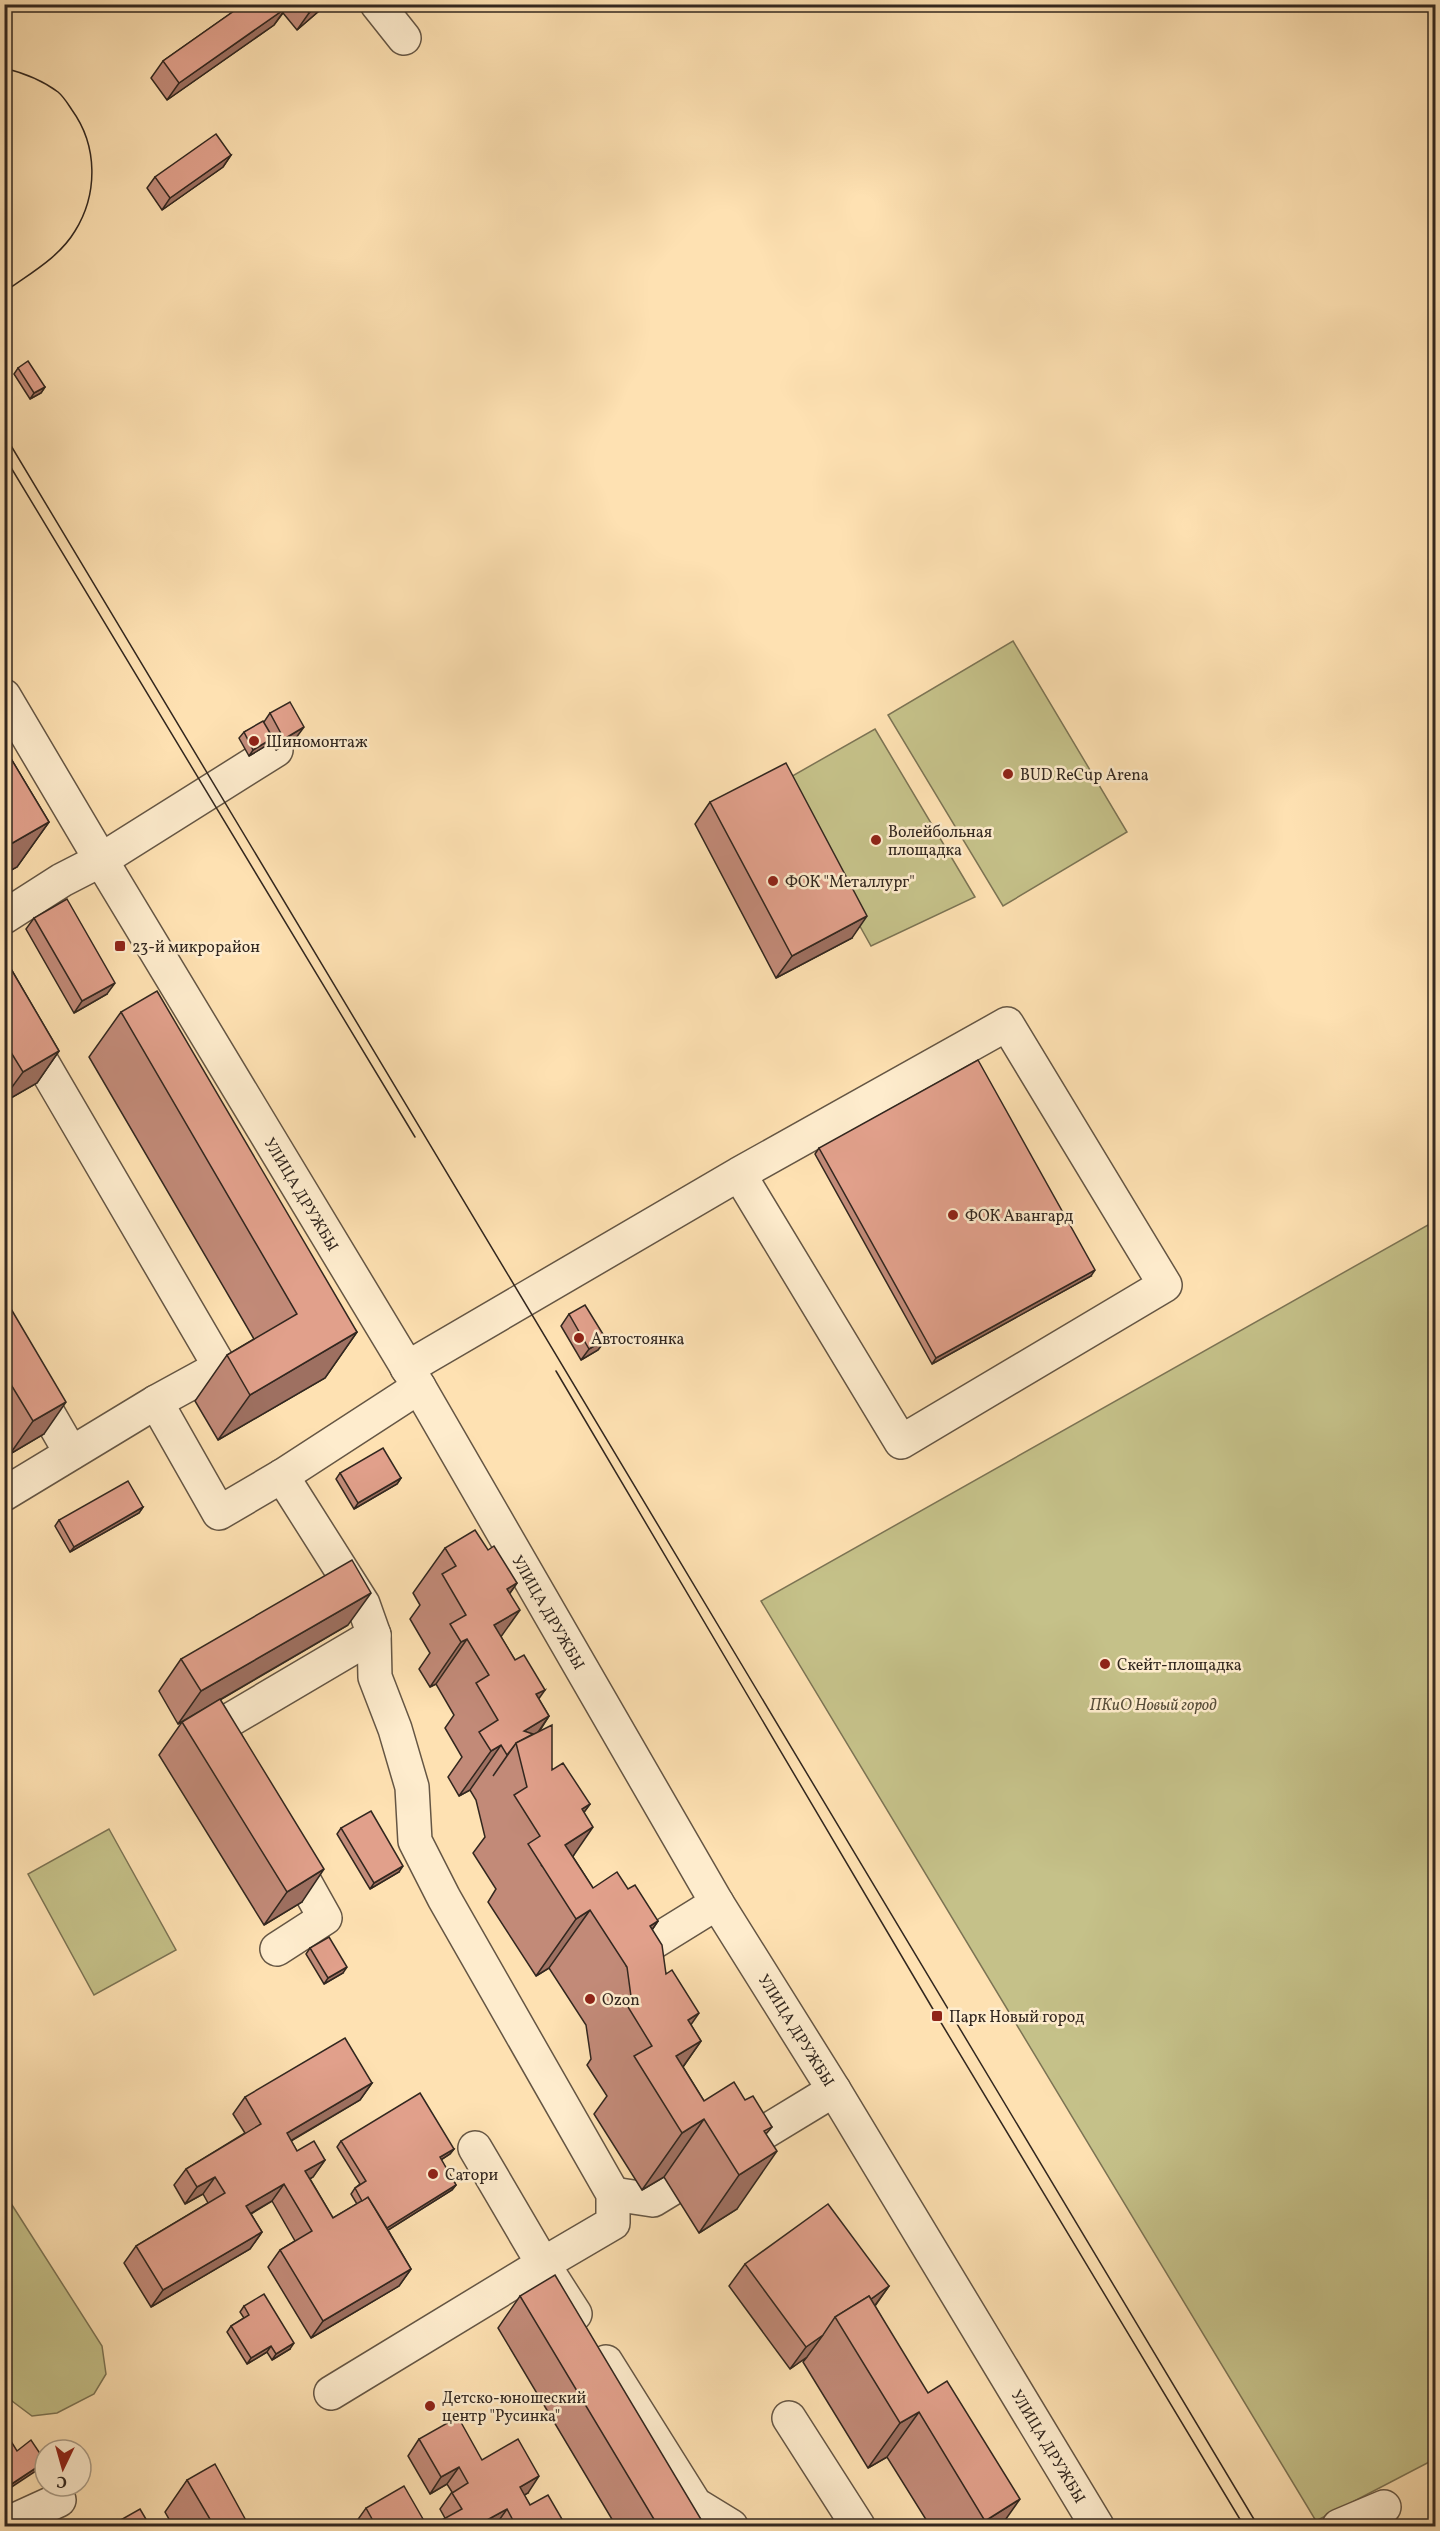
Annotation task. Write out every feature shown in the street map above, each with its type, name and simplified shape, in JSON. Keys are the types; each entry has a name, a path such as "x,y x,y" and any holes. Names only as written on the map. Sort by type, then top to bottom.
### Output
{"street":[{"path":"377,4 404,38"},
{"name":"УЛИЦА ДРУЖБЫ","path":"4,696 413,1377 717,1902 834,2090 1097,2526"},
{"path":"4,917 62,880 101,860 276,750"},
{"path":"4,997 220,1367 156,1402 4,1494"},
{"path":"156,1402 219,1513 282,1476 413,1377 739,1174 1007,1024 1165,1284 901,1442 739,1174"},
{"path":"4,1337 70,1453"},
{"path":"282,1476 363,1604 374,1635 375,1677 395,1729 411,1787 416,1841 444,1898 613,2194 613,2223 331,2392"},
{"path":"246,1777 218,1727 374,1635"},
{"path":"274,1827 325,1918 277,1949"},
{"path":"620,1963 717,1902"},
{"path":"613,2194 653,2200 834,2090"},
{"path":"475,2148 543,2264 695,2504 731,2526"},
{"path":"789,2418 858,2526"},
{"path":"4,2525 59,2500"},
{"path":"1339,2526 1384,2507"}],"green space":[{"name":"BUD ReCup Arena","path":"1013,641 1127,832 1003,906 888,715"},
{"name":"Волейбольная площадка","path":"875,729 975,897 871,946 780,783"},
{"name":"ПКиО Новый город","path":"1435,1221 1435,2459 1316,2521 761,1601"},
{"path":"109,1829 176,1950 94,1995 28,1874"},
{"path":"5,2194 102,2346 106,2374 94,2394 57,2413 32,2416 12,2401 5,2390"}],"building":[{"path":"244,4 284,4 286,8 179,83 163,61"},
{"path":"302,4 319,4 309,13"},
{"path":"216,134 231,155 170,198 155,177"},
{"path":"28,361 45,387 34,393 18,368"},
{"path":"290,702 304,727 284,739 270,713"},
{"name":"Шиномонтаж","path":"263,721 273,738 253,750 244,732"},
{"path":"4,747 49,822 9,845 4,837"},
{"name":"ФОК \"Металлург\"","path":"786,763 867,916 792,956 710,802"},
{"path":"67,899 115,983 82,1001 34,918"},
{"path":"4,957 59,1051 23,1072 4,1041"},
{"path":"157,991 357,1332 250,1395 227,1355 297,1314 121,1012"},
{"name":"ФОК Авангард","path":"978,1060 1095,1270 936,1358 819,1148"},
{"path":"4,1297 66,1402 33,1421 4,1373"},
{"path":"585,1305 606,1339 589,1349 569,1314"},
{"path":"383,1448 401,1478 358,1503 340,1473"},
{"path":"128,1481 143,1507 74,1547 59,1520"},
{"path":"475,1530 488,1550 494,1546 517,1583 507,1589 520,1610 494,1625 515,1660 524,1655 545,1690 536,1694 549,1716 524,1731 533,1734 516,1743 507,1755 501,1745 491,1751 479,1732 498,1720 476,1683 489,1675 467,1639 461,1642 450,1624 466,1615 442,1574 456,1566 445,1548"},
{"path":"352,1560 371,1593 201,1691 181,1659"},
{"path":"220,1699 324,1869 287,1892 182,1722"},
{"path":"552,1725 552,1770 563,1763 590,1804 582,1809 593,1827 565,1845 593,1888 617,1872 628,1889 635,1885 658,1921 650,1926 662,1945 666,1974 672,1970 699,2013 688,2020 701,2041 676,2056 704,2101 734,2082 745,2100 753,2096 772,2127 764,2131 777,2151 739,2175 704,2119 682,2133 634,2056 652,2046 628,2007 632,2004 627,1967 590,1910 576,1919 528,1844 540,1836 514,1795 527,1787 516,1743"},
{"path":"371,1811 403,1866 374,1883 341,1828"},
{"path":"329,1937 347,1967 328,1978 310,1948"},
{"path":"345,2038 372,2083 287,2133 297,2151 314,2141 325,2160 305,2171 333,2218 368,2197 411,2269 323,2321 280,2250 312,2231 284,2184 246,2206 262,2232 163,2290 136,2246 225,2193 215,2177 197,2187 186,2169 261,2124 245,2097"},
{"path":"420,2093 454,2149 440,2157 456,2185 387,2228 368,2197 362,2201 355,2188 366,2181 341,2141"},
{"path":"828,2204 889,2286 871,2299 869,2296 835,2317 823,2335 806,2347 745,2264"},
{"path":"555,2275 705,2526 658,2526 520,2296"},
{"path":"264,2294 294,2343 276,2354 271,2346 251,2358 231,2326 249,2315 244,2306"},
{"path":"869,2296 928,2393 947,2381 1020,2499 985,2521 919,2412 900,2423 835,2317"},
{"path":"458,2417 482,2460 518,2439 539,2476 520,2487 530,2505 548,2495 566,2526 516,2526 507,2509 476,2526 431,2526 462,2509 452,2493 468,2483 459,2467 441,2477 419,2439"},
{"path":"4,2430 17,2451 31,2440 33,2470 4,2489"},
{"path":"215,2464 249,2526 214,2526 187,2480"},
{"path":"404,2486 427,2526 376,2526 366,2508"},
{"path":"140,2509 150,2526 110,2526"}],"tram line":[{"path":"4,68 39,80 62,96 81,124 87,139 92,170 88,202 83,217 69,240 54,256 10,288 4,295"},
{"path":"4,434 1258,2526"},
{"path":"4,456 415,1137"},
{"path":"556,1371 937,2016 1244,2526"}],"place":[{"name":"Шиномонтаж","path":"254,741"},
{"name":"BUD ReCup Arena","path":"1008,774"},
{"name":"Волейбольная площадка","path":"876,840"},
{"name":"ФОК \"Металлург\"","path":"773,881"},
{"name":"23-й микрорайон","path":"120,946"},
{"name":"ФОК Авангард","path":"953,1215"},
{"name":"Автостоянка","path":"579,1338"},
{"name":"Скейт-площадка","path":"1105,1664"},
{"name":"Ozon","path":"590,1999"},
{"name":"Парк Новый город","path":"937,2016"},
{"name":"Сатори","path":"433,2174"},
{"name":"Детско-юношеский центр \"Русинка\"","path":"430,2406"}]}
